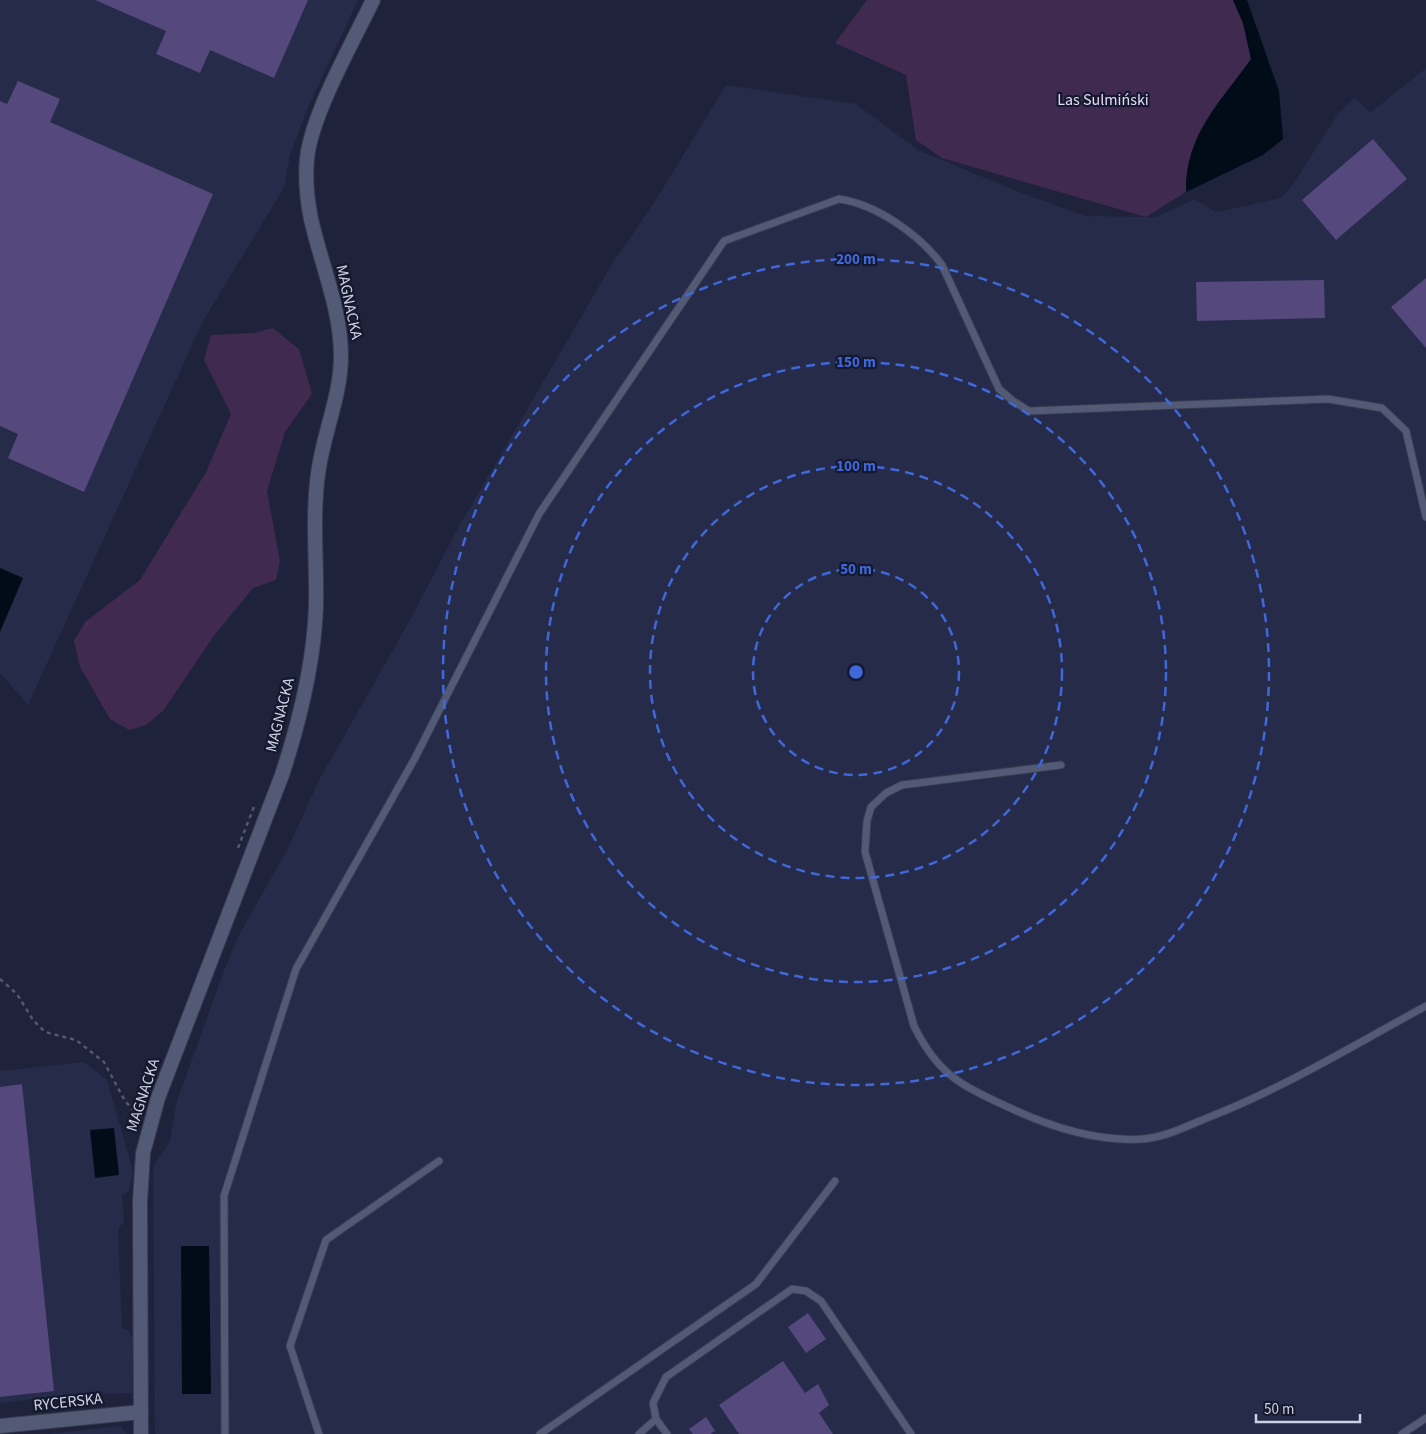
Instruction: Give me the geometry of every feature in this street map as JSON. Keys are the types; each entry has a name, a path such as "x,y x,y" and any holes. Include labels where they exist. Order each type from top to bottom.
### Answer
{"street":[{"name":"MAGNACKA","path":"141,1434 140,1202 146,1120 158,1098 282,775 295,736 310,670 316,608 314,506 318,472 338,387 342,357 340,329 312,220 307,191 307,158 314,130 373,0"},
{"name":"RYCERSKA","path":"0,1426 141,1412"}],"lane":[{"path":"225,1434 224,1196 296,969 415,758 539,514 724,241 839,199 854,201 893,220 935,256 942,265 999,389 1029,411 1328,398 1382,408 1406,431 1426,517"},
{"path":"1061,765 902,785 886,794 871,807 867,821 865,852 914,1026 926,1050 942,1069 966,1088 1017,1112 1082,1134 1111,1139 1143,1139 1162,1136 1257,1098 1426,1006"},
{"path":"319,1434 290,1346 326,1240 439,1161"},
{"path":"540,1434 756,1284 835,1181"},
{"path":"667,1434 656,1419 653,1403 666,1377 792,1289 806,1290 821,1301 911,1434"},
{"path":"1402,1434 1426,1418"},
{"path":"639,1434 656,1419"}],"path":[{"path":"237,851 251,811 260,797"},
{"path":"0,979 17,994 33,1020 45,1032 76,1040 104,1062 125,1101 146,1120"},
{"path":"144,1109 146,1120"}],"shaded area":[{"path":"0,0 358,0 307,110 290,156 284,188 203,321 28,705 0,673"},
{"path":"1233,0 1247,0 1279,91 1283,139 1263,155 1186,192 1187,172 1191,153 1198,136 1217,105 1251,59 1243,23"},
{"path":"1426,68 1426,1434 155,1434 153,1167 170,1141 176,1104 237,939 289,846 319,780 410,620 459,526 612,264 654,203 726,85 856,104 918,150 1019,192 1085,216 1156,217 1195,199 1216,212 1281,198 1292,186 1337,115 1355,97 1370,113"},
{"path":"0,568 23,578 0,632"},
{"path":"84,1062 107,1080 133,1171 129,1191 122,1194 124,1221 118,1230 122,1328 128,1330 133,1338 132,1393 103,1394 102,1391 0,1403 0,1071"},
{"path":"114,1128 119,1175 95,1178 90,1130"},
{"path":"181,1246 209,1246 211,1394 182,1394"},
{"path":"120,1426 127,1434 46,1434"}],"green space":[{"name":"Las Sulmiński","path":"867,0 1233,0 1243,23 1251,59 1206,120 1198,136 1191,153 1187,172 1186,192 1146,217 942,158 916,140 906,75 835,43"},
{"path":"273,328 299,349 312,394 285,432 267,491 280,561 276,580 253,588 213,637 163,711 146,725 129,730 110,719 80,667 74,641 85,622 140,580 206,472 231,414 204,360 211,335 254,333"}],"building":[{"path":"95,0 308,0 274,78 210,50 200,73 156,54 166,31"},
{"path":"18,81 60,99 50,122 213,194 84,492 8,458 18,434 0,426 0,101 7,104"},
{"path":"1373,139 1407,179 1336,240 1302,200"},
{"path":"1426,278 1426,348 1391,307"},
{"path":"1324,280 1325,318 1197,321 1196,282"},
{"path":"22,1084 54,1391 0,1397 0,1087"},
{"path":"808,1313 826,1339 806,1353 788,1327"},
{"path":"783,1361 805,1393 818,1384 829,1405 819,1413 833,1434 739,1434 719,1405"},
{"path":"706,1417 715,1431 710,1434 693,1434 689,1429"}]}
